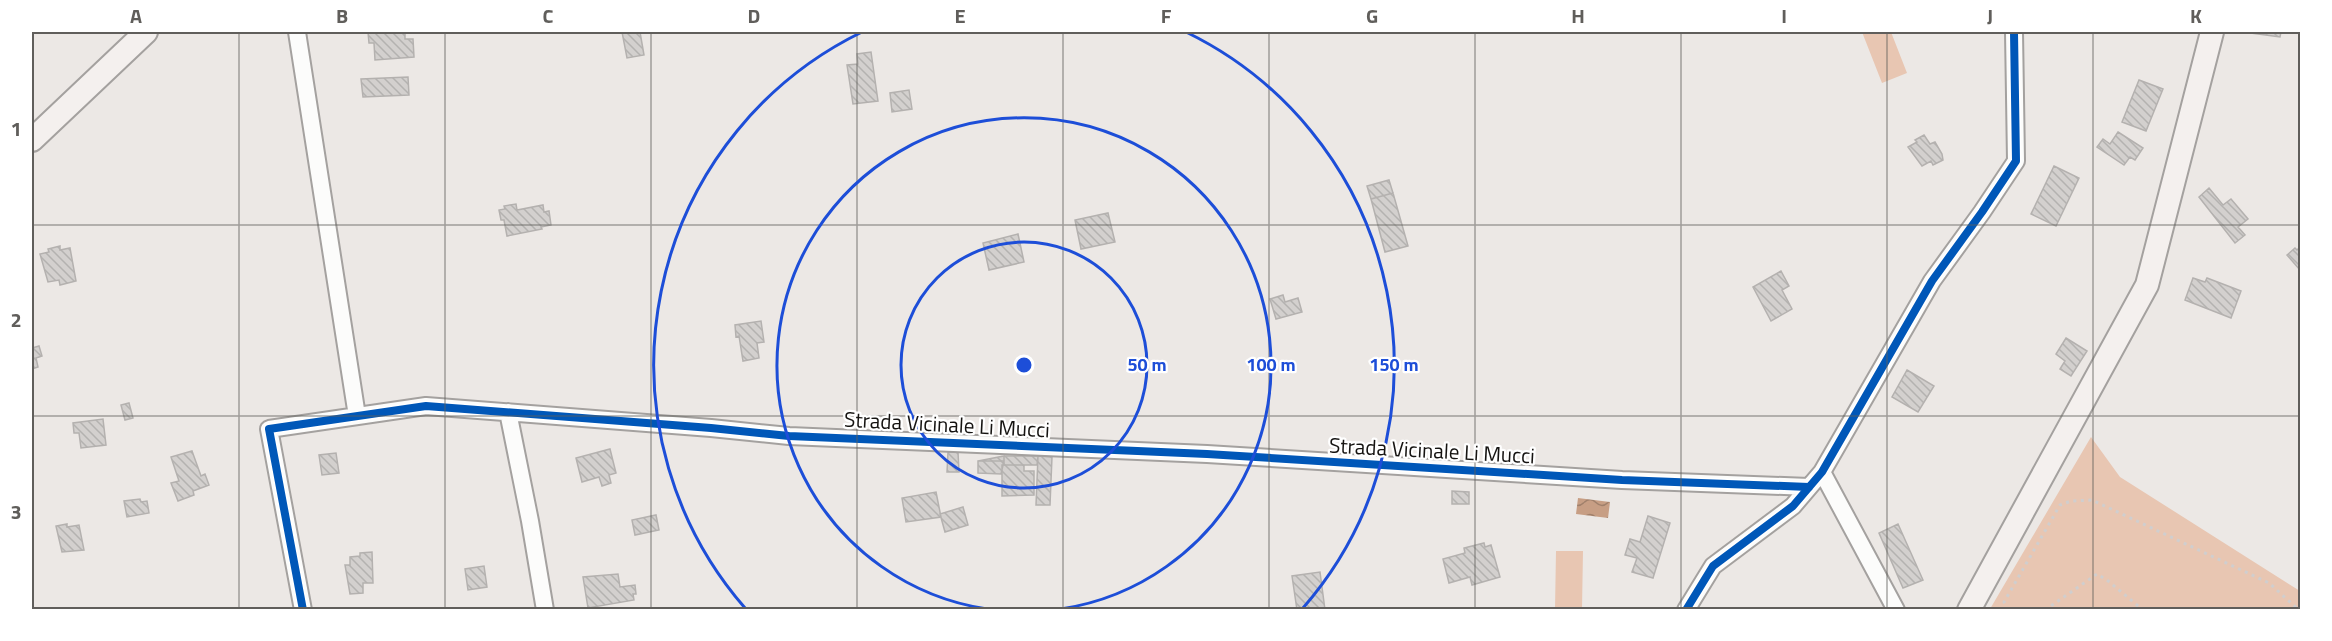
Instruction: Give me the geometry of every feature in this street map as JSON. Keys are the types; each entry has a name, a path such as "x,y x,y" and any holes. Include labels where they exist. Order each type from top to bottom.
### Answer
{"street":[{"path":"32,140 146,32"},
{"path":"297,32 357,416"},
{"path":"1686,609 1713,566 1793,506 1821,472 1932,281 2016,161 2014,32"},
{"path":"1969,609 2147,285 2211,32"},
{"name":"Strada Vicinale Li Mucci","path":"303,609 269,429 426,406 789,436 1184,453 1622,480 1809,487"},
{"path":"508,412 545,609"},
{"path":"1821,472 1896,609"}],"path":[{"path":"2008,609 2004,602 2060,506 2071,501 2092,500 2269,583 2299,609"},
{"path":"2045,609 2097,574 2108,579 2143,609"}],"shaded area":[{"path":"1862,32 1891,32 1907,73 1882,83"},
{"path":"2091,437 2120,477 2300,591 2300,609 1990,609"},
{"path":"1556,551 1583,551 1582,609 1555,609"}],"water":[{"path":"1578,498 1610,502 1608,518 1576,514"}],"building":[{"path":"368,32 405,32 405,39 413,39 414,57 375,60 374,43 369,43"},
{"path":"622,32 640,32 644,55 627,58"},
{"path":"2251,32 2281,32 2280,37"},
{"path":"871,52 878,101 853,104 847,65 858,64 857,54"},
{"path":"408,77 409,95 363,97 361,79"},
{"path":"2139,80 2163,89 2146,131 2122,122"},
{"path":"909,90 912,109 892,112 890,93"},
{"path":"2118,132 2143,148 2135,160 2130,157 2124,165 2097,147 2103,139 2110,144"},
{"path":"1924,135 1930,144 1935,142 1943,160 1933,165 1931,161 1922,166 1908,147"},
{"path":"2054,166 2079,178 2056,226 2031,214"},
{"path":"1389,180 1393,193 1371,199 1367,186"},
{"path":"2209,188 2223,205 2231,199 2248,219 2238,227 2245,235 2235,243 2199,197"},
{"path":"1393,193 1408,246 1385,252 1371,199"},
{"path":"516,204 517,210 543,205 544,212 549,211 551,225 507,236 504,220 501,220 499,210 505,209 504,206"},
{"path":"1108,213 1115,242 1081,249 1075,220"},
{"path":"1018,234 1024,262 989,270 983,243"},
{"path":"60,246 60,250 70,248 76,281 60,285 59,280 48,282 40,254"},
{"path":"2300,247 2300,270 2287,255"},
{"path":"1781,271 1789,286 1782,290 1792,309 1771,321 1753,287"},
{"path":"2193,278 2205,282 2207,278 2241,291 2231,318 2185,300"},
{"path":"1283,295 1285,302 1298,298 1302,312 1276,319 1270,299"},
{"path":"761,321 764,342 757,343 759,358 743,361 735,325"},
{"path":"2066,338 2087,351 2071,376 2060,369 2065,361 2056,354"},
{"path":"39,346 42,356 36,358 38,367 32,369 32,348"},
{"path":"1907,370 1934,386 1918,412 1892,397"},
{"path":"129,403 133,418 125,420 121,405"},
{"path":"103,419 106,445 81,448 79,433 74,433 73,423"},
{"path":"610,449 616,473 609,475 611,483 602,486 599,477 582,482 576,458"},
{"path":"192,451 201,476 205,474 209,485 193,491 194,495 178,501 171,483 179,481 171,457"},
{"path":"948,452 958,452 959,472 947,472"},
{"path":"336,453 339,473 322,475 319,455"},
{"path":"1004,456 1004,461 978,461"},
{"path":"1004,456 1038,456 1037,465 1004,465"},
{"path":"1038,456 1052,457 1050,505 1036,505"},
{"path":"978,461 1004,461 1001,474 978,473"},
{"path":"1002,465 1024,465 1024,471 1034,471 1034,495 1002,496"},
{"path":"1452,491 1469,492 1469,504 1452,504"},
{"path":"936,492 941,517 906,522 902,498"},
{"path":"140,499 141,502 147,501 149,513 127,517 124,501"},
{"path":"963,507 968,525 945,532 940,514"},
{"path":"656,515 659,530 635,535 632,520"},
{"path":"1648,516 1670,523 1653,578 1632,572 1637,558 1625,555 1630,539 1640,542"},
{"path":"67,524 67,527 79,525 84,550 62,552 56,526"},
{"path":"1898,524 1923,580 1903,588 1879,533"},
{"path":"1484,543 1485,547 1491,545 1500,577 1472,585 1470,577 1449,583 1443,559 1465,553 1464,548"},
{"path":"372,552 373,583 363,583 363,593 350,594 345,565 350,565 350,557"},
{"path":"484,566 487,587 468,590 465,569"},
{"path":"1320,572 1325,610 1297,610 1292,576"},
{"path":"618,574 620,587 635,585 634,600 588,608 583,577"}],"cycle path":[{"path":"1686,610 1713,566 1793,506 1822,472 1932,281 2016,161 2014,32"},
{"path":"303,610 269,429 426,406 789,436 1207,454 1622,480 1809,487"}]}
